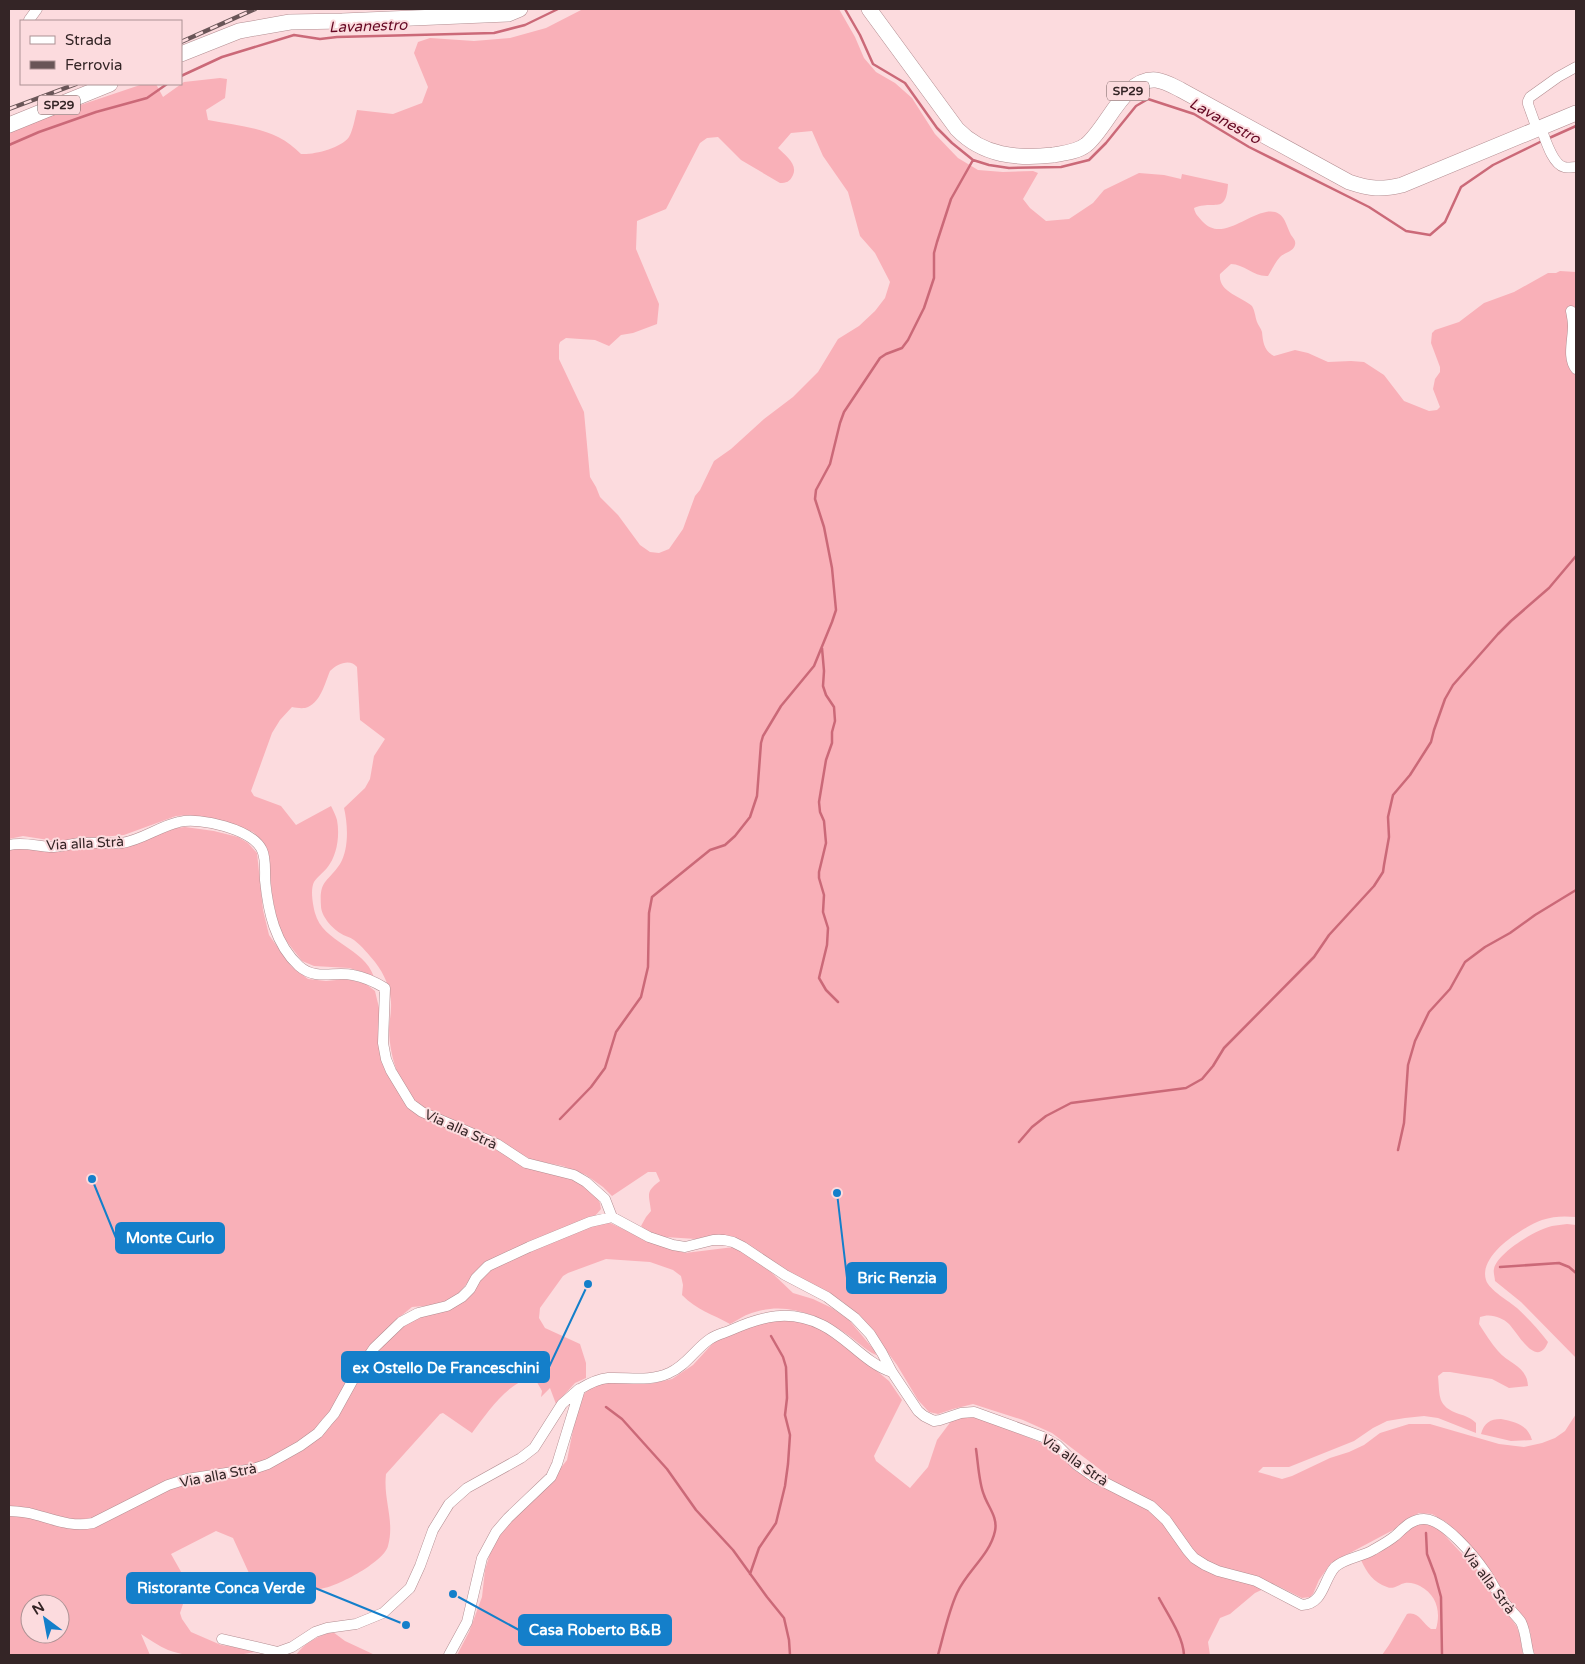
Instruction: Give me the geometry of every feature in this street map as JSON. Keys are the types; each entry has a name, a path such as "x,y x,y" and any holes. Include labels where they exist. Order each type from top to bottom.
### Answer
{"main road":[{"path":"182,54 239,31 290,22 508,14 520,9"},
{"name":"SP29","path":"869,9 957,129 976,145 1002,154 1041,156 1069,152 1084,146 1094,137 1128,91 1137,84 1150,80 1165,82 1349,182 1366,188 1384,189 1402,184 1576,113"},
{"name":"SP29","path":"9,125 108,85"}],"street":[{"path":"29,20 37,9"},
{"path":"1576,67 1558,77 1528,100 1539,129 1554,159 1563,167 1576,167"},
{"path":"1571,311 1574,324 1571,357 1576,370"},
{"name":"Via alla Strà","path":"9,845 26,844 51,847 80,843 122,842 136,839 177,822 187,820 223,826 250,837 262,848 264,854 267,898 275,929 282,944 297,965 306,972 328,976 352,974 374,981 385,988 383,1043 385,1053 391,1071 411,1104 422,1112 497,1144 526,1163 574,1175 586,1182 605,1199 612,1217 649,1237 685,1247 712,1240 724,1240 743,1247 785,1275 827,1296 838,1304 870,1334 892,1372 918,1411 924,1416 931,1420 940,1420 961,1413 974,1412 1043,1436 1057,1445 1077,1465 1094,1477 1151,1506 1166,1520 1194,1558 1218,1571 1256,1581 1302,1605 1318,1598 1332,1571 1337,1566 1375,1549 1416,1520 1432,1520 1460,1544 1485,1572 1504,1602 1522,1624 1529,1655"},
{"name":"Via alla Strà","path":"9,1510 86,1525 168,1486 187,1479 253,1469 268,1464 300,1446 318,1433 334,1414 355,1376 374,1348 401,1322 418,1313 447,1306 462,1297 488,1266 590,1222 612,1217"},
{"name":"Via alla Strà","path":"222,1639 278,1652 315,1632 327,1628 356,1624 384,1613 410,1588 433,1530 449,1504 467,1488 534,1448 550,1420 562,1404 580,1389 602,1380 651,1378 667,1374 686,1362 710,1339 749,1321 787,1315 802,1318 821,1325 839,1335 878,1366 892,1372"},
{"path":"449,1655 467,1622 482,1558 496,1532 550,1477 557,1464 580,1389"},
{"path":"294,1655 305,1639"}],"shaded area":[{"path":"583,9 839,9 855,37 864,58 876,72 895,83 912,98 935,134 958,158 978,170 1003,172 1033,171 1038,173 1023,199 1030,208 1046,221 1069,219 1093,203 1104,190 1139,173 1164,175 1181,179 1182,174 1228,184 1227,194 1222,203 1194,208 1198,216 1209,227 1217,229 1233,226 1266,212 1280,215 1295,245 1293,249 1278,259 1268,276 1258,275 1240,266 1231,264 1220,274 1220,280 1226,289 1252,306 1268,352 1274,356 1295,350 1308,353 1328,362 1364,362 1384,375 1404,401 1429,411 1437,410 1440,407 1433,389 1435,379 1440,372 1431,343 1432,333 1435,330 1459,322 1484,303 1514,292 1548,273 1560,271 1576,272 1576,1217 1563,1216 1542,1220 1524,1229 1514,1235 1495,1252 1485,1271 1486,1280 1491,1288 1521,1312 1548,1342 1543,1350 1533,1351 1503,1319 1496,1316 1480,1317 1479,1324 1490,1341 1502,1355 1521,1370 1527,1379 1528,1386 1509,1388 1492,1379 1450,1372 1443,1372 1438,1376 1443,1404 1452,1411 1474,1421 1476,1423 1476,1433 1438,1418 1424,1416 1387,1421 1354,1441 1289,1467 1263,1467 1258,1472 1282,1479 1292,1476 1330,1458 1364,1445 1380,1433 1409,1424 1430,1424 1499,1444 1524,1447 1555,1438 1565,1431 1576,1414 1576,1655 1535,1655 1532,1649 1530,1631 1523,1616 1509,1601 1465,1540 1446,1522 1432,1514 1419,1513 1407,1519 1395,1529 1331,1563 1310,1597 1302,1598 1274,1584 1255,1593 1230,1614 1220,1618 1208,1642 1210,1655 457,1655 469,1632 482,1597 485,1570 492,1547 508,1523 545,1488 567,1460 581,1397 591,1387 604,1383 650,1384 672,1379 693,1365 714,1342 765,1321 790,1319 817,1327 843,1343 889,1381 902,1400 874,1456 876,1461 910,1488 928,1467 937,1440 952,1420 962,1416 978,1417 1049,1446 1076,1471 1097,1483 1106,1474 1052,1433 1023,1420 973,1404 938,1414 929,1412 918,1400 897,1365 865,1322 843,1302 825,1290 797,1278 730,1238 719,1234 696,1239 650,1234 641,1226 651,1211 650,1191 660,1181 656,1172 648,1172 612,1196 586,1175 563,1166 532,1160 487,1135 420,1106 401,1080 391,1051 389,1030 391,1002 389,989 382,972 363,948 334,928 321,910 321,891 323,886 340,864 345,851 347,829 344,808 365,788 370,779 374,756 385,739 360,720 357,667 354,664 347,662 333,668 316,701 305,708 292,707 280,720 272,733 251,791 254,796 281,806 296,825 331,806 337,820 337,845 330,863 313,885 312,898 315,913 319,923 326,931 362,959 374,977 349,968 314,966 302,961 284,938 278,925 272,895 268,851 264,843 253,832 225,822 190,815 176,816 124,835 55,841 23,836 9,839 9,131 24,124 140,85 157,85 163,97 184,82 220,78 227,79 225,98 206,110 208,120 269,133 291,145 301,154 313,153 327,150 345,141 352,131 357,110 393,114 422,103 428,87 414,53 418,42 430,38 474,41 510,38 546,28","holes":["812,131 823,156 848,192 860,236 875,253 890,282 885,298 875,311 859,326 838,339 818,372 793,397 714,461 700,490 695,496 683,529 669,549 659,553 650,552 640,545 618,515 600,497 590,477 584,412 559,359 560,342 566,338 595,340 609,346 621,335 633,333 657,324 659,304 636,249 637,221 666,209 700,143 707,138 718,137 741,160 780,183 789,181 794,167 778,148 791,133"]},
{"path":"185,827 238,837 248,843 257,853 263,910 269,935 291,966 308,979 326,981 347,979 366,984 375,991 380,1012 385,1068 407,1106 566,1175 593,1192 600,1203 601,1209 595,1216 474,1275 458,1294 447,1302 412,1307 396,1320 360,1359 330,1413 315,1430 292,1447 266,1460 241,1467 187,1475 94,1518 74,1520 21,1507 9,1506 9,849 67,850 137,843 176,828"},
{"path":"606,1221 640,1237 685,1253 734,1247 772,1273 793,1293 813,1299 832,1308 849,1320 875,1351 876,1355 835,1327 802,1312 767,1309 745,1316 730,1324 699,1308 682,1295 683,1285 681,1276 673,1270 650,1262 606,1259 563,1276 540,1308 539,1318 545,1328 580,1344 586,1363 586,1378 575,1383 556,1404 550,1388 541,1397 542,1391 534,1377 524,1380 507,1391 499,1399 472,1433 443,1413 440,1414 386,1474 386,1493 390,1519 388,1546 378,1559 358,1574 335,1585 318,1589 311,1589 290,1579 261,1595 258,1593 233,1538 216,1531 171,1554 189,1586 180,1613 191,1632 221,1645 261,1651 227,1656 189,1655 168,1650 141,1634 150,1655 9,1655 9,1513 74,1527 188,1481 250,1473 306,1447 376,1350 412,1318 448,1310 489,1268 531,1249"},
{"path":"1567,1224 1576,1225 1576,1358 1521,1302 1495,1281 1494,1272 1502,1256 1518,1243 1545,1228"},
{"path":"1501,1419 1524,1427 1532,1440 1511,1441 1481,1434 1488,1422"},
{"path":"1418,1522 1437,1527 1478,1571 1498,1605 1509,1615 1517,1627 1523,1655 1382,1655 1407,1614 1415,1614 1428,1627 1436,1629 1438,1610 1434,1599 1426,1590 1411,1583 1405,1583 1392,1588 1382,1585 1371,1576 1361,1560"},
{"path":"333,1632 345,1641 375,1655 296,1655 312,1640"}],"waterway":[{"name":"Lavanestro","path":"182,76 222,57 294,35 320,39 494,33 525,25 558,9"},
{"name":"Lavanestro","path":"845,9 860,35 873,64 905,83 937,128 952,143 973,160 989,165 1009,168 1061,167 1089,160 1106,143 1136,106 1148,99 1194,114 1249,147 1369,207 1406,231 1430,235 1445,222 1461,187 1493,165 1542,141"},
{"name":"Lavanestro","path":"9,145 39,132 96,112 147,98 166,85"},
{"name":"Lavanestro","path":"1547,139 1576,126"},
{"path":"560,1119 591,1087 605,1068 616,1032 641,997 648,967 649,913 652,897 710,850 725,845 750,817 757,796 763,736 781,706 814,666 836,610 832,568 824,527 815,499 816,490 830,464 844,412 880,358 902,348 924,308 934,278 934,253 951,199 973,160"},
{"path":"1019,1142 1032,1127 1046,1116 1071,1103 1186,1088 1202,1079 1224,1048 1314,957 1329,935 1374,886 1383,872 1389,837 1388,817 1393,795 1410,775 1431,742 1445,699 1453,685 1498,634 1549,588 1576,556"},
{"path":"822,648 823,686 826,695 834,707 835,721 819,802 820,812 824,821 826,843 819,878 824,895 823,912 828,928 827,945 819,978 826,990 838,1002"},
{"path":"1398,1150 1404,1123 1408,1065 1415,1041 1429,1012 1450,989 1465,962 1485,947 1576,890"},
{"path":"1500,1267 1559,1263 1569,1267 1576,1273"},
{"path":"750,1574 759,1548 776,1523 788,1464 790,1435 785,1415 787,1398 786,1367 783,1357 771,1336"},
{"path":"606,1407 622,1419 667,1469 696,1510 733,1550 784,1618 790,1655"},
{"path":"938,1655 957,1593 966,1577 988,1548 996,1526 982,1490 976,1449"},
{"path":"1426,1533 1427,1554 1441,1597 1442,1655"},
{"path":"1159,1598 1178,1633 1184,1655"}],"railway":[{"path":"182,42 255,9"},
{"path":"9,109 73,85"}],"place":[{"name":"Monte Curlo","path":"92,1179"},
{"name":"Bric Renzia","path":"837,1193"},
{"name":"ex Ostello De Franceschini","path":"588,1284"},
{"name":"Casa Roberto B&B","path":"453,1594"},
{"name":"Ristorante Conca Verde","path":"406,1625"}]}
